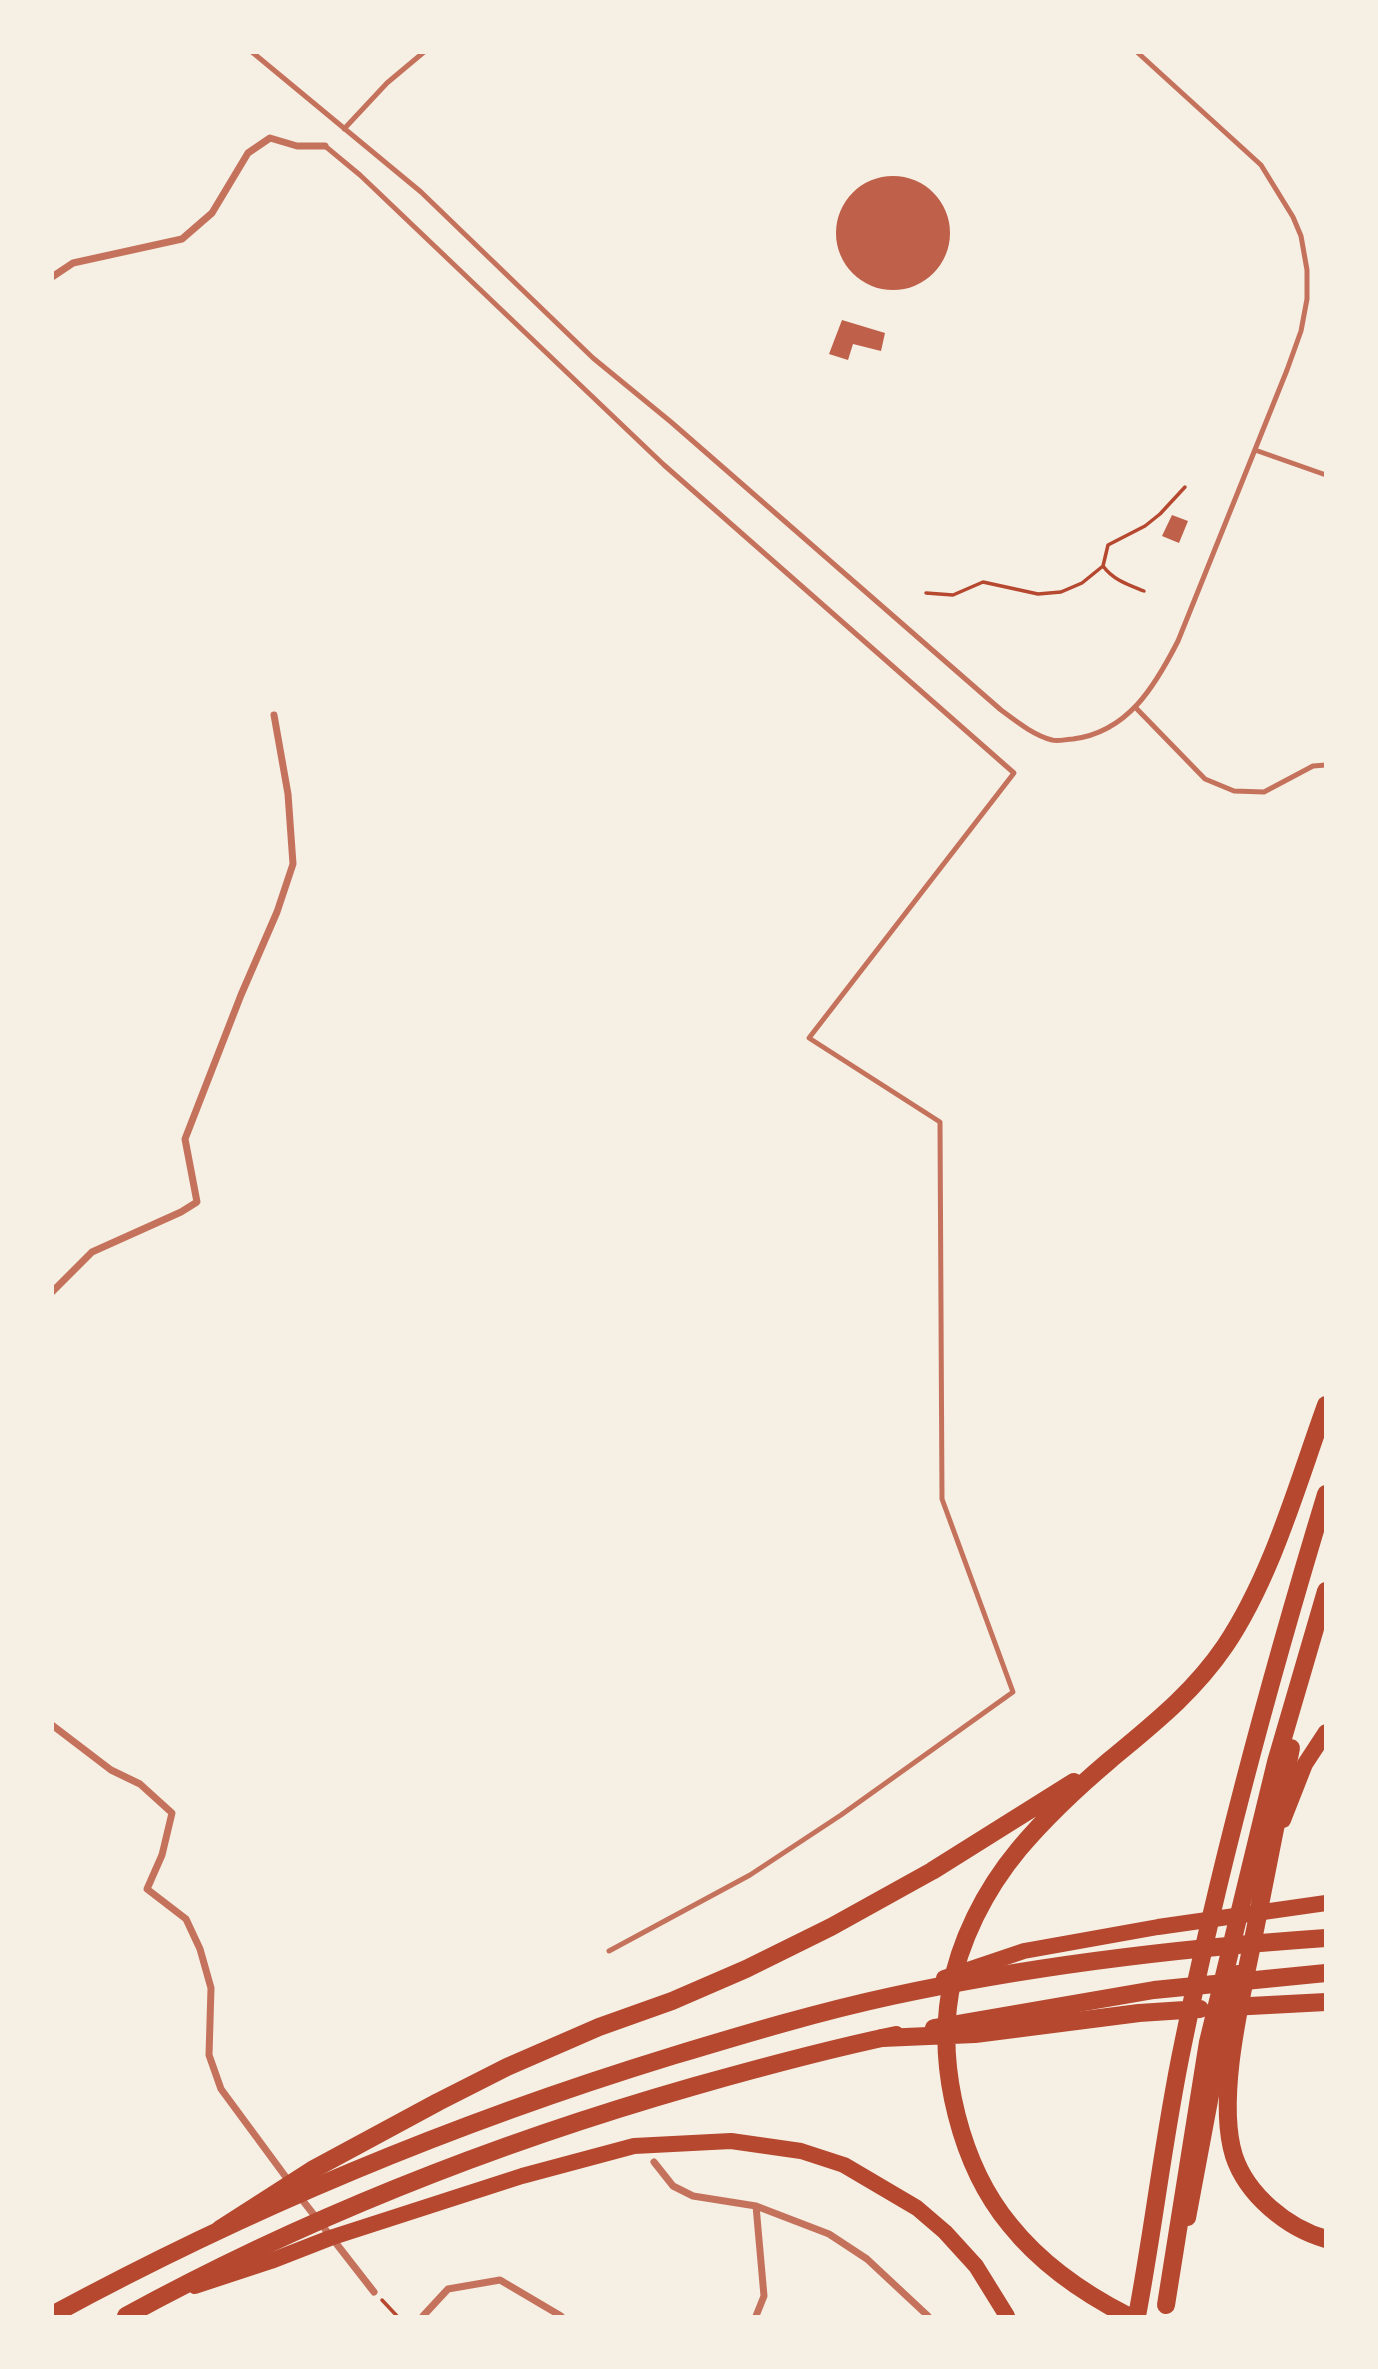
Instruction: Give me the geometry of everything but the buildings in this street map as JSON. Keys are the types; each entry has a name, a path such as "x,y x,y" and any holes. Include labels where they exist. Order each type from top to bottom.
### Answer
{"highway":[{"path":"1128,2316 1082,2291 1056,2271 1008,2223 976,2170 956,2116 948,2077 950,1994 963,1946 979,1908 996,1880 1034,1832 1110,1760 1160,1720 1192,1687 1231,1636 1252,1600 1325,1405"},
{"path":"1138,2316 1182,2046 1217,1886 1325,1494"},
{"path":"1165,2311 1221,2041 1245,1881 1325,1591"},
{"path":"1305,1658 1265,1881 1221,2041 1230,2133 1234,2156 1244,2178 1258,2196 1288,2222 1304,2232 1325,2239"},
{"path":"220,2229 312,2171 473,2084 599,2027 672,2001 746,1969 831,1927 932,1871 1110,1760"},
{"path":"52,2315 220,2229 399,2152 530,2102 757,2030 892,1996 1003,1975 1113,1959 1325,1938"},
{"path":"126,2316 347,2210 498,2147 760,2067 882,2038 992,2016 1154,1990 1325,1973"},
{"path":"882,2038 975,2034 1139,2014 1325,2002"},
{"path":"52,2304 124,2276"}],"main road":[{"path":"1265,1881 1293,1789 1304,1764 1325,1732"},
{"path":"892,1996 1024,1951 1158,1927 1325,1903"},
{"path":"161,2297 271,2261 330,2238 522,2176 634,2146 731,2141 802,2151 844,2165 917,2208 945,2232 976,2266 1007,2316"}],"street":[{"path":"52,277 73,263 182,239 212,214 248,153 270,138 297,146 325,146"},
{"path":"52,1292 92,1252 181,1212 197,1202 185,1139 241,995 277,912 293,864 288,794 274,715"},
{"path":"52,1725 111,1770 140,1784 172,1813 162,1855 147,1889 186,1919 200,1949 211,1989 209,2055 221,2089 374,2292"},
{"path":"654,2162 673,2186 693,2196 756,2206 829,2234 867,2259 923,2315"},
{"path":"756,2206 764,2296 756,2316"},
{"path":"423,2316 448,2289 500,2280 561,2316"}],"lane":[{"path":"252,52 421,192 593,358 1024,727 1053,741 1084,737 1116,723 1136,708 1160,677 1178,640 1255,450 1301,331 1307,299 1307,270 1301,236 1293,217 1261,165 1137,52"},
{"path":"344,130 387,83 424,52"},
{"path":"325,146 360,175 664,465 1013,773 809,1038 940,1122 942,1499 1013,1692 841,1815 750,1875 609,1951"},
{"path":"1255,450 1325,475"},
{"path":"1136,708 1205,779 1234,791 1264,792 1313,766 1325,765"}],"path":[{"path":"926,593 953,595 983,582 1038,594 1061,592 1082,583 1103,566 1108,545 1146,526 1185,487"},
{"path":"1103,566 1108,574 1144,592"},
{"path":"374,2292 397,2316"}]}
